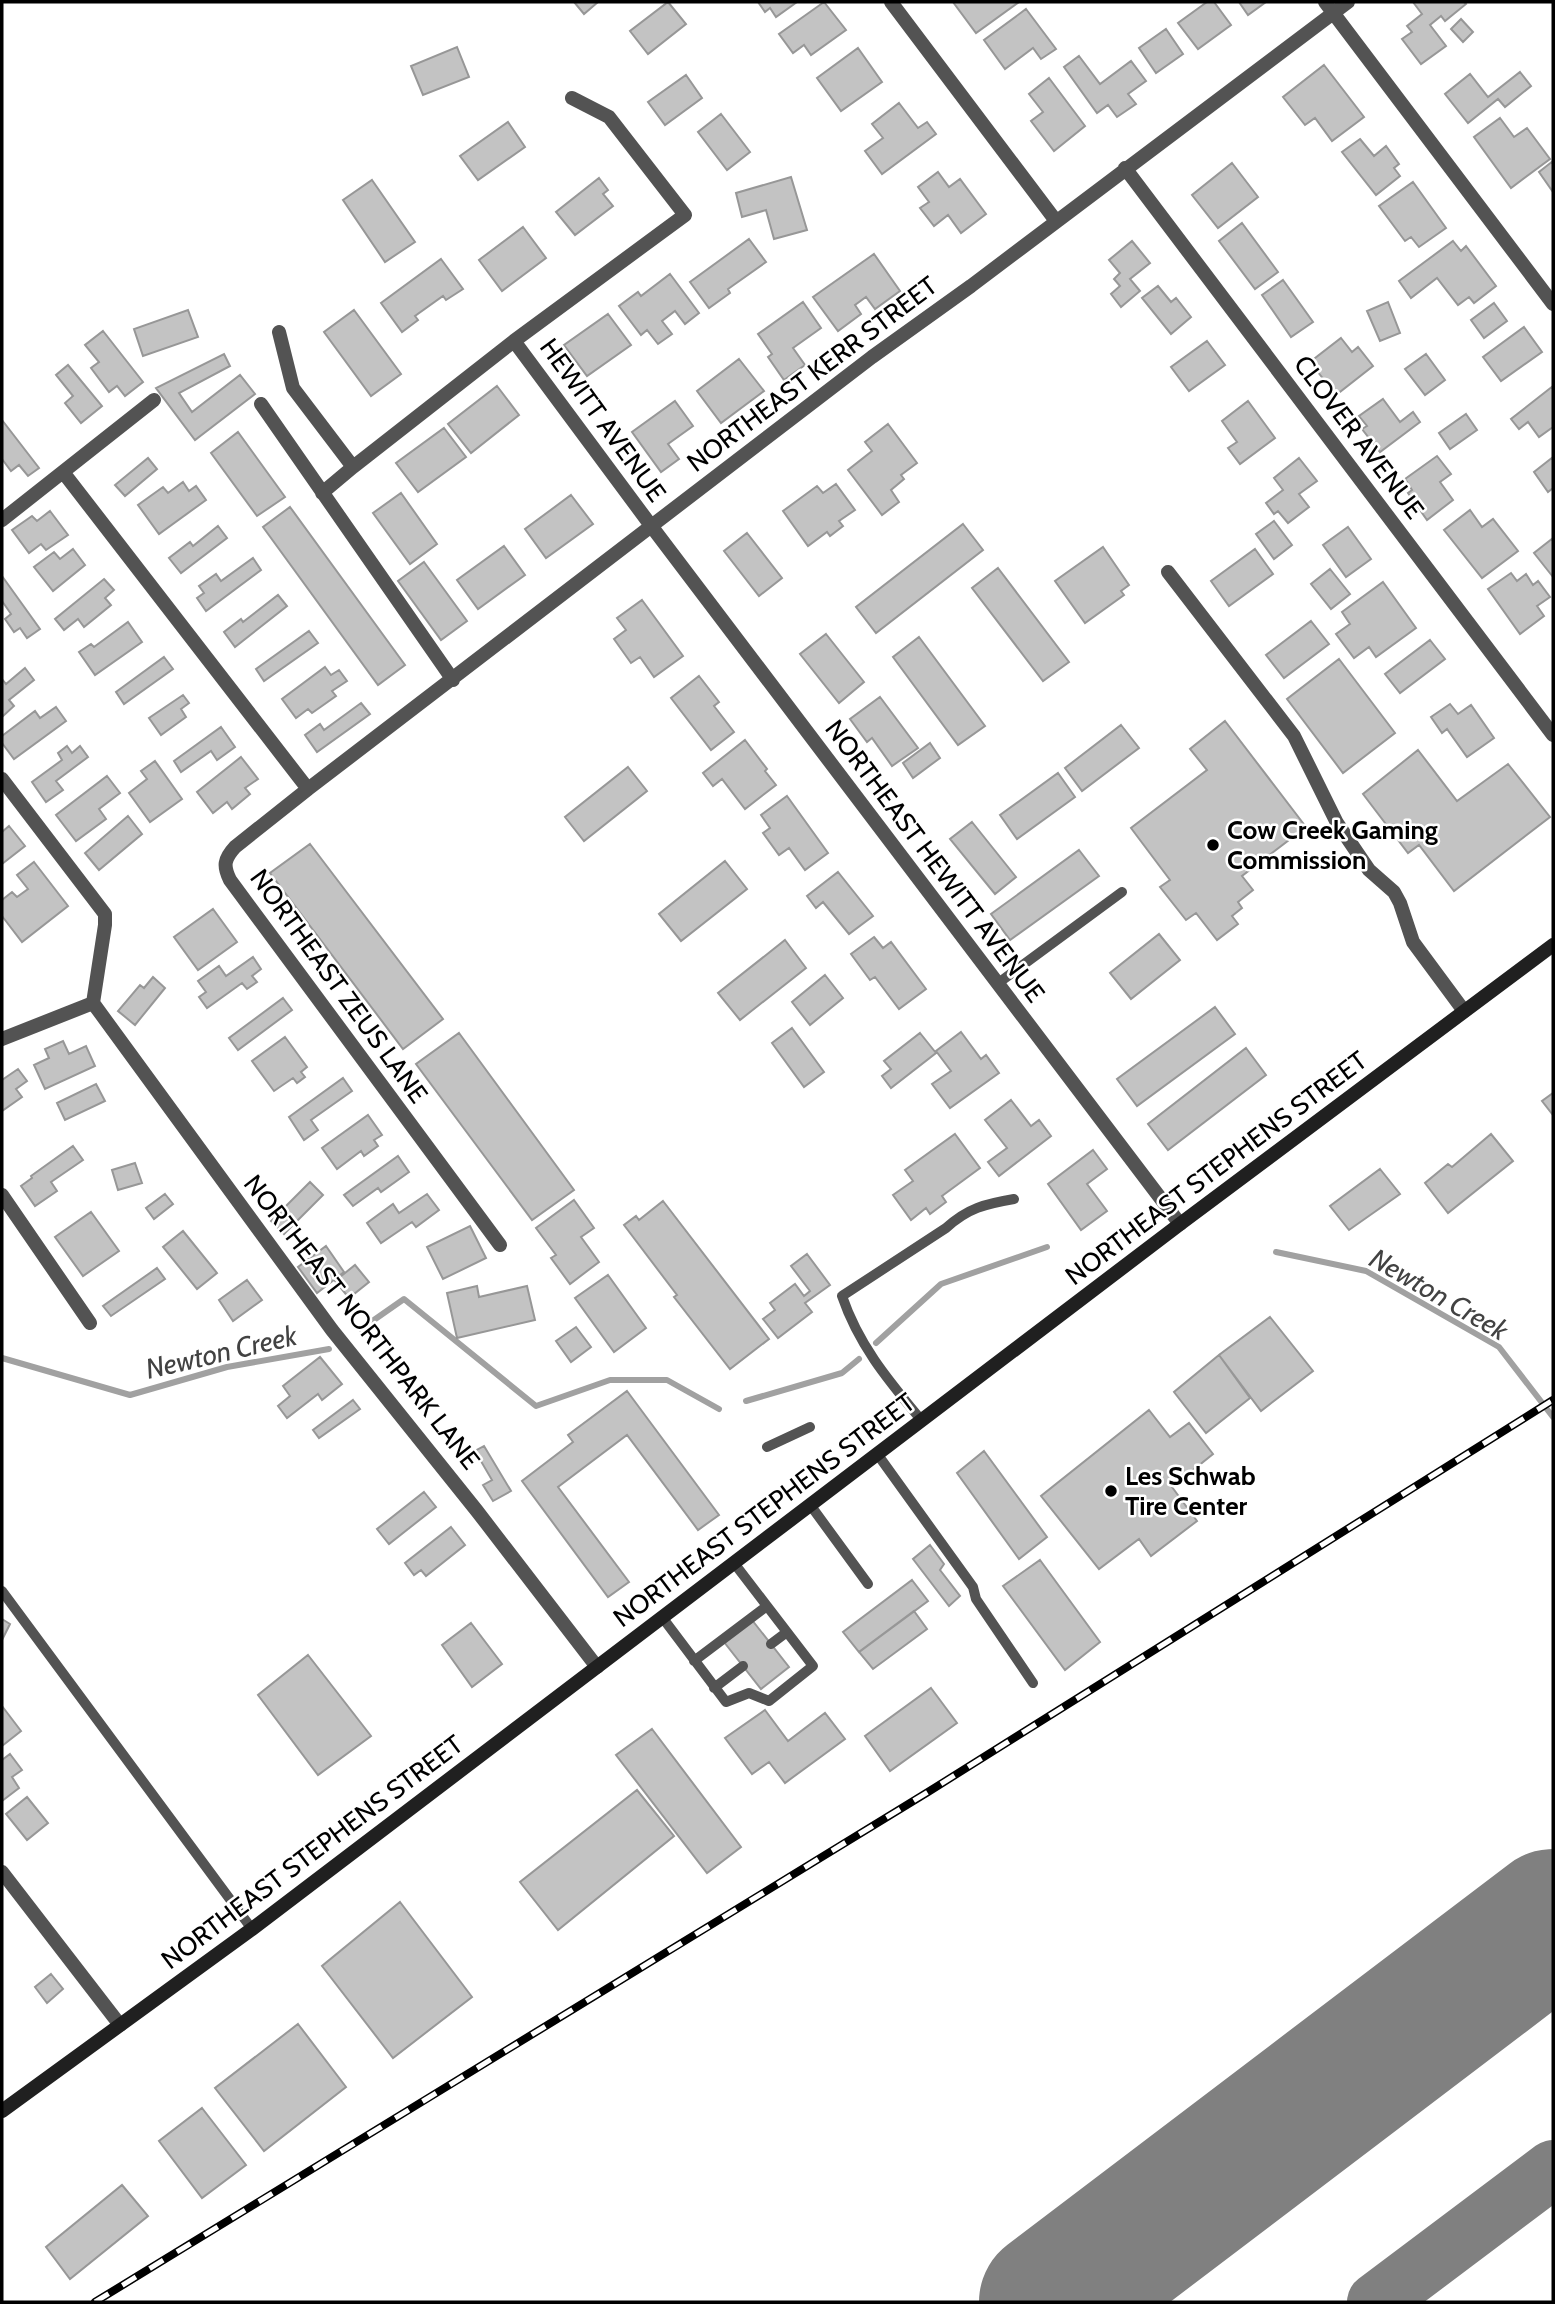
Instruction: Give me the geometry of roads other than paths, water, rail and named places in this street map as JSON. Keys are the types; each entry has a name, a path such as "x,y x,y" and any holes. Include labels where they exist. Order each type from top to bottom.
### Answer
{"main road":[{"name":"NORTHEAST STEPHENS STREET","path":"2,2110 252,1929 1180,1224 1553,945"}],"street":[{"path":"891,2 1056,221"},
{"name":"NORTHEAST KERR STREET","path":"308,789 872,357 1056,221 1329,7 1348,2"},
{"path":"1329,7 1553,304"},
{"path":"322,493 514,341 685,215 609,117 572,97"},
{"name":"CLOVER AVENUE","path":"1125,168 1553,735"},
{"path":"279,332 293,388 353,467"},
{"name":"HEWITT AVENUE","path":"514,341 652,527"},
{"path":"2,520 153,400"},
{"path":"261,404 453,680"},
{"path":"64,472 308,789"},
{"name":"NORTHEAST HEWITT AVENUE","path":"652,527 1180,1224"},
{"path":"1168,572 1294,736 1337,823 1369,870 1394,892 1405,915 1413,942 1464,1012"},
{"path":"2,779 105,914 93,1003 2,1039"},
{"name":"NORTHEAST ZEUS LANE","path":"308,789 235,847 226,858 225,869 238,891 500,1245"},
{"name":"NORTHEAST NORTHPARK LANE","path":"93,1003 332,1330 597,1667"},
{"path":"2,1195 90,1323"},
{"path":"2,1872 120,2025"}],"lane":[{"path":"997,984 1122,892"},
{"path":"922,1421 869,1353 852,1325 842,1296 946,1228 959,1216 981,1205 1014,1199"},
{"path":"767,1447 810,1427"},
{"path":"878,1455 973,1587 976,1599 1033,1683"},
{"path":"811,1506 868,1584"},
{"path":"662,1617 726,1702 749,1693 769,1701 813,1666 734,1563"},
{"path":"2,1591 252,1929"},
{"path":"694,1661 767,1606"},
{"path":"771,1644 787,1632"},
{"path":"714,1688 743,1666"}],"waterway":[{"name":"Newton Creek","path":"876,1343 941,1284 1047,1247"},
{"name":"Newton Creek","path":"1276,1252 1366,1271 1499,1347 1553,1417"},
{"name":"Newton Creek","path":"361,1329 404,1299 536,1406 610,1380 667,1380 719,1409"},
{"name":"Newton Creek","path":"2,1358 130,1395 227,1367 329,1349"},
{"name":"Newton Creek","path":"746,1401 842,1373 859,1359"}],"railway":[{"path":"95,2302 928,1792 1553,1400"}],"place":[{"name":"Cow Creek Gaming Commission","path":"1213,845"},
{"name":"Les Schwab Tire Center","path":"1111,1491"}]}
